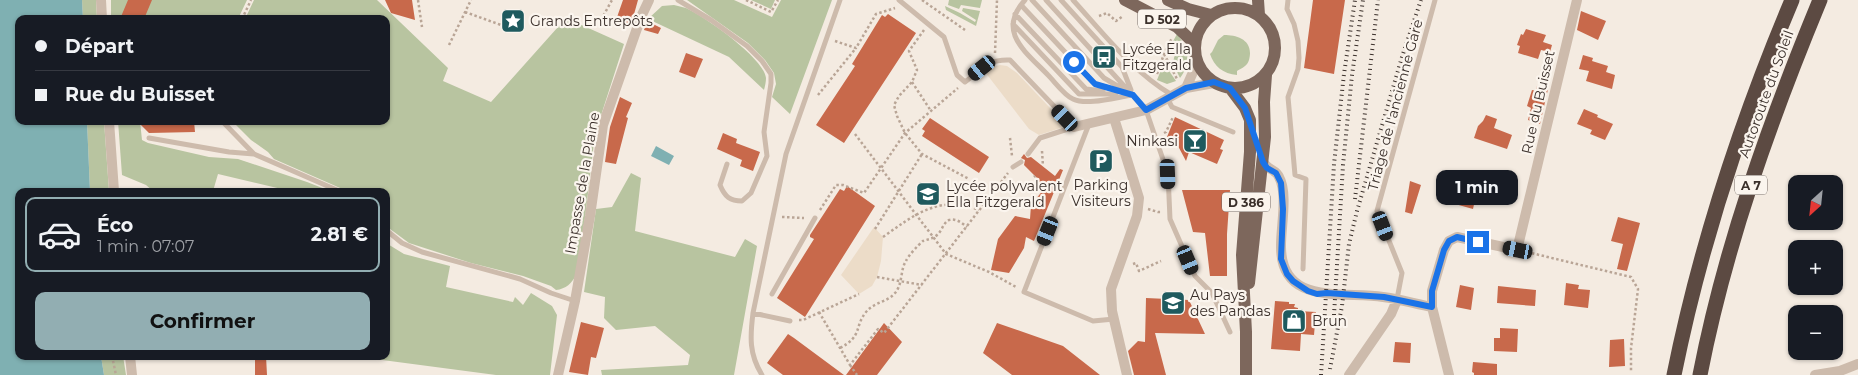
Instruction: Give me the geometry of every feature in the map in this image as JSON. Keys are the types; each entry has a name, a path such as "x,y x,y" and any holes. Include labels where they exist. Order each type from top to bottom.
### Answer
{"highway":[{"name":"Autoroute du Soleil","path":"1674,375 1697,276 1718,202 1746,116 1792,0"},
{"name":"Autoroute du Soleil","path":"1700,375 1722,282 1743,207 1794,63 1820,0"}],"main road":[{"name":"D 502","path":"1125,0 1177,28 1195,44"},
{"name":"D 502","path":"1168,0 1188,9 1211,15"},
{"path":"1258,0 1259,15"},
{"path":"1234,4 1259,15 1268,25 1274,37 1276,50 1273,63 1266,75 1256,83 1243,88 1230,88 1214,82 1204,74 1197,63 1195,44 1197,33 1211,15 1234,4"},
{"name":"D 386","path":"1245,323 1266,137 1264,102 1266,75"},
{"name":"D 386","path":"1230,88 1245,108 1263,162"},
{"name":"D 386","path":"1246,375 1242,255 1250,152 1250,120"}],"street":[{"path":"101,0 102,15"},
{"name":"Impasse de la Plaine","path":"558,375 575,301 603,125 648,0"},
{"name":"Rue du Buisset","path":"1518,250 1577,0"},
{"path":"1186,88 1197,63"},
{"path":"1074,127 1146,110 1186,88 1214,82"},
{"path":"1114,118 1137,187 1139,206 1111,289 1110,298 1127,375"},
{"path":"109,125 114,188"},
{"path":"1263,162 1267,168 1276,173 1281,183 1283,209 1281,259 1287,274 1293,281 1308,291 1317,294 1384,297 1432,307"},
{"path":"1449,375 1432,307 1432,291 1444,250 1449,241 1457,237 1518,250"},
{"path":"1349,375 1391,314 1397,300"},
{"path":"130,360 132,375"},
{"path":"1815,375 1840,371 1858,364"}],"lane":[{"path":"678,0 711,20 747,46 762,61 771,74 764,132 767,156 751,193 742,201 732,201 724,194 720,185 728,164"},
{"path":"762,375 754,362 750,336 752,313 786,154 840,0"},
{"path":"1032,0 1104,78 1133,95"},
{"path":"1046,0 1146,110 1168,174 1170,219 1195,276 1212,293 1230,332"},
{"path":"1061,0 1122,67 1133,95"},
{"path":"1073,0 1140,72 1170,97 1172,107 1233,132"},
{"path":"1288,0 1287,9 1294,24 1299,58 1298,69 1288,97 1295,175 1306,179 1303,270"},
{"name":"Triage de l'ancienne Gare","path":"1397,300 1402,273 1377,211 1435,0"},
{"path":"901,1 944,37 957,75 965,82 997,59 1010,60 1074,127 1040,138 1028,154"},
{"path":"1023,2 1095,84 1133,95 1084,102 1071,99 1018,43 1014,36 1012,23 1015,14 1023,2"},
{"path":"1015,14 1086,90 1133,95"},
{"path":"1012,23 1079,94 1133,95"},
{"path":"1089,124 1024,292 1093,321 1114,319"},
{"path":"226,125 254,154"},
{"path":"149,138 229,152 254,154 332,188"},
{"path":"1013,167 1021,162"},
{"path":"772,294 815,218"},
{"path":"390,233 402,242 422,252 520,279 575,301"},
{"path":"752,313 790,320"}],"path":[{"path":"244,15 250,0"},
{"path":"418,0 422,27"},
{"path":"449,45 471,0"},
{"path":"601,20 612,0"},
{"path":"746,0 771,12 778,0"},
{"path":"922,0 965,30"},
{"path":"997,0 995,54 997,59"},
{"path":"814,100 856,48 876,14 892,10 901,1"},
{"path":"465,12 501,25"},
{"path":"1105,14 1116,21 1123,16"},
{"path":"929,24 909,51 917,70 912,82 899,96 894,105 905,133 922,154 969,179"},
{"path":"826,38 856,48"},
{"path":"1164,54 1178,80 1186,88"},
{"path":"912,82 931,111"},
{"path":"773,217 815,218 836,185 844,185 864,193 905,133 965,82"},
{"path":"1156,136 1166,132 1174,115 1179,111"},
{"path":"855,134 946,254 989,272 1024,292"},
{"path":"850,365 878,328 884,333 1013,167 1010,138"},
{"path":"875,229 922,154"},
{"path":"883,237 916,214 944,205 958,204 979,210"},
{"path":"1147,209 1158,212"},
{"path":"840,348 851,342 865,313 872,306 890,298 896,293 906,259 912,255 917,245 935,238 949,220 957,220 967,227"},
{"path":"1518,250 1631,277 1638,289 1631,348 1631,371"},
{"path":"1132,264 1136,263 1139,271 1161,261"},
{"path":"877,277 922,285"},
{"path":"790,320 803,320 859,294"},
{"path":"819,312 857,375"},
{"path":"113,360 116,375"}],"green space":[{"path":"82,0 96,0 97,15 83,15"},
{"path":"111,0 247,0 240,15 111,15"},
{"path":"254,0 377,0 448,68 443,81 491,102 566,18 624,44 595,134 576,275 571,283 566,287 556,290 551,286 523,276 471,263 409,243 390,229 390,188 340,188 274,159 268,152 251,140 236,125 390,125 390,15 247,15"},
{"path":"687,0 734,0 772,17 781,0 832,0 790,114 772,97 776,84 774,73 765,60 748,43"},
{"path":"751,0 775,0 771,9"},
{"path":"949,0 982,0 980,8 961,5 959,9 948,5"},
{"path":"674,5 695,12 745,49 763,70 766,78 764,90 729,57 648,19 662,6"},
{"path":"945,6 975,22 976,20 962,11 963,8 980,11 976,26 946,10"},
{"path":"1177,34 1184,45 1187,55 1186,66 1180,78 1173,64 1175,52 1171,45"},
{"path":"1224,35 1242,39 1248,44 1250,54 1248,62 1237,71 1237,75 1220,69 1210,54 1218,40"},
{"path":"1163,65 1165,65 1176,81 1167,84 1157,80"},
{"path":"87,125 104,125 109,188 90,188"},
{"path":"118,125 140,125 142,140 148,143 209,157 238,159 322,188 277,188 218,174 214,188 150,188 122,175"},
{"path":"631,173 641,178 635,231 735,257 745,239 757,246 734,375 602,375 601,370 688,365 690,355 655,326 616,330 604,318 605,297 584,292 596,209 612,207"},
{"path":"390,245 404,254 450,266 446,287 513,302 515,297 523,305 531,293 552,306 557,315 550,375 496,375 382,360 390,360"},
{"path":"102,360 124,360 126,375 104,375"}],"shaded area":[{"path":"1007,66 1017,73 1067,126 1039,135 1029,129 985,72 992,67"},
{"path":"874,227 883,237 881,261 877,277 872,286 859,294 841,275"}],"water":[{"path":"0,0 82,0 83,15 15,15 15,125 87,125 90,188 15,188 15,360 102,360 104,375 0,375"},
{"path":"656,146 674,156 669,165 651,156"}],"building":[{"path":"128,0 152,0 146,15 122,15"},
{"path":"385,0 412,0 415,20 391,13"},
{"path":"623,0 638,0 631,25 616,20"},
{"path":"1313,0 1345,0 1334,74 1304,68"},
{"path":"1581,11 1606,21 1598,40 1577,30"},
{"path":"888,14 916,33 844,143 816,125 855,66 852,64 882,15 885,17"},
{"path":"647,21 661,28 658,34 644,30"},
{"path":"1526,29 1546,35 1543,42 1552,45 1550,52 1541,50 1538,59 1518,53 1520,46 1517,45 1521,34 1523,35"},
{"path":"686,53 703,59 695,78 679,72"},
{"path":"1583,55 1593,58 1592,61 1608,66 1606,72 1615,75 1612,89 1586,81 1589,71 1579,69"},
{"path":"1537,86 1548,89 1540,124 1528,120 1531,108 1527,106 1532,90 1536,91"},
{"path":"620,97 632,103 626,117 628,118 616,164 605,162 610,127"},
{"path":"1584,109 1613,124 1605,140 1590,134 1592,130 1577,124"},
{"path":"1486,115 1497,119 1494,128 1512,135 1507,149 1474,138 1478,126"},
{"path":"1175,117 1224,140 1220,149 1223,150 1217,164 1189,152 1186,161 1178,146 1173,144 1174,140 1167,137"},
{"path":"930,118 989,157 979,173 922,136 925,131 922,129"},
{"path":"141,125 194,125 195,132 149,133"},
{"path":"723,133 737,139 736,143 760,152 753,171 740,166 742,160 717,149"},
{"path":"1024,154 1027,158 1031,157 1055,176 1060,169 1063,170 1034,241 1026,237 1024,248 1009,273 991,270 998,239 1015,216 1030,219 1031,205 1044,189 1035,181 1037,178 1024,165 1025,160 1021,158"},
{"path":"1462,177 1479,182 1473,209 1455,204"},
{"path":"1410,181 1421,185 1412,214 1405,212"},
{"path":"847,186 875,206 805,317 777,298 814,239 810,235 840,189 844,191"},
{"path":"1182,190 1230,190 1227,276 1210,276 1205,233 1193,232"},
{"path":"1618,217 1640,223 1627,271 1617,269 1623,244 1611,241"},
{"path":"1566,283 1579,285 1578,289 1590,290 1588,308 1564,305"},
{"path":"1460,285 1474,288 1471,310 1456,307"},
{"path":"1498,286 1536,290 1535,306 1497,303"},
{"path":"1146,298 1189,300 1205,334 1155,333 1166,375 1134,375 1128,351 1138,341 1145,342"},
{"name":"Brun","path":"1275,301 1295,304 1294,307 1298,308 1298,311 1316,312 1314,335 1301,334 1300,351 1271,349"},
{"path":"581,322 604,328 596,358 591,357 588,375 569,372"},
{"path":"884,323 902,342 877,375 846,375"},
{"path":"997,323 1063,346 1100,375 1012,375 983,353"},
{"path":"1500,328 1518,329 1517,352 1494,351 1494,338 1500,338"},
{"path":"788,334 844,375 783,375 767,363"},
{"path":"1624,339 1625,366 1609,367 1610,340"},
{"path":"1395,342 1411,343 1410,363 1393,362"},
{"path":"255,360 266,360 267,375 255,375"},
{"path":"1473,362 1497,364 1497,375 1474,375 1472,372"}],"railway":[{"path":"1321,375 1334,164 1344,74 1355,0"},
{"path":"1334,315 1343,165 1352,75 1363,0"},
{"path":"1355,199 1378,0"},
{"path":"1330,369 1342,306 1349,244 1357,211 1402,57 1421,0"}],"place":[{"name":"Grands Entrepôts","path":"513,21"},
{"name":"Lycée Ella Fitzgerald","path":"1104,57"},
{"name":"Ninkasi","path":"1195,141"},
{"name":"Parking Visiteurs","path":"1101,161"},
{"name":"Lycée polyvalent Ella Fitzgerald","path":"928,194"},
{"name":"Au Pays des Pandas","path":"1173,303"},
{"name":"Brun","path":"1294,321"}],"route":[{"path":"1074,62 1095,84 1133,95 1146,110 1186,88 1214,82 1230,88 1245,108 1263,162 1267,168 1275,171 1281,183 1283,209 1281,259 1283,266 1293,281 1308,291 1317,294 1384,297 1432,307 1432,291 1444,250 1449,241 1457,237 1478,242"}]}
